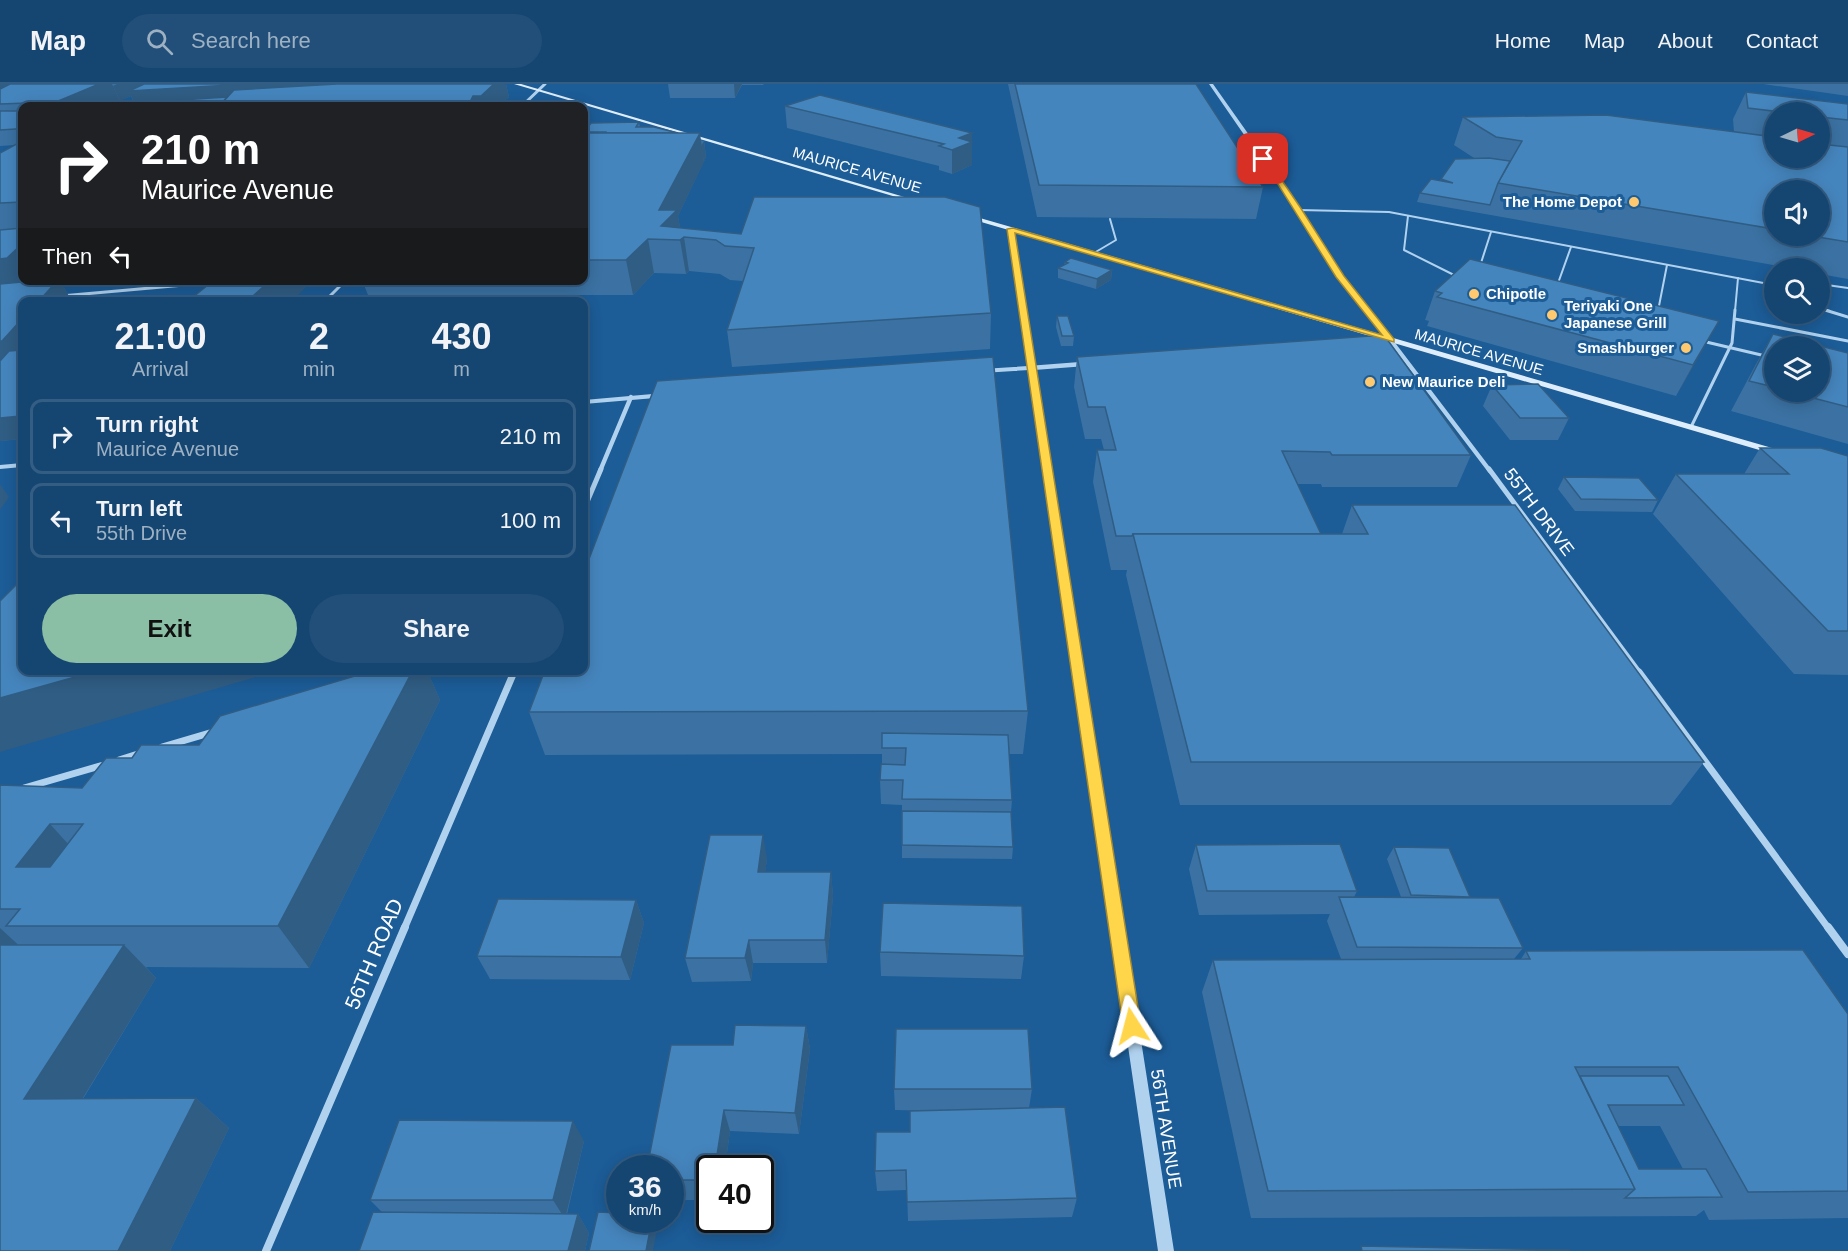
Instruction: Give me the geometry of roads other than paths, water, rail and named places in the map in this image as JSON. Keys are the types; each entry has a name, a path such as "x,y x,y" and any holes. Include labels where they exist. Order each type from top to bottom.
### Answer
{"main road":[{"name":"MAURICE AVENUE","path":"516,84 576,102"},
{"name":"MAURICE AVENUE","path":"588,106 921,203"},
{"name":"MAURICE AVENUE","path":"955,213 1781,454"}],"street":[{"path":"526,102 545,84"},
{"name":"55TH DRIVE","path":"1211,84 1299,210 1340,277 1443,407 1848,954"},
{"name":"56TH AVENUE","path":"1011,229 1166,1251"},
{"path":"59,296 189,285"},
{"path":"329,297 341,285"},
{"path":"1380,342 1391,340"},
{"path":"973,372 1090,363"},
{"path":"588,402 678,394"},
{"path":"588,499 631,397"},
{"path":"0,467 18,465"},
{"name":"56TH ROAD","path":"266,1251 513,675"},
{"path":"158,748 226,728"},
{"path":"11,792 147,752"}],"lane":[{"path":"1299,210 1389,212 1764,283"},
{"path":"1408,216 1404,250 1465,281"},
{"path":"1094,254 1116,240 1110,219"},
{"path":"1478,273 1491,232"},
{"path":"1555,292 1572,247"},
{"path":"1657,319 1667,265"},
{"path":"1691,427 1730,347 1738,278"},
{"path":"1830,285 1848,288"},
{"path":"1830,311 1848,317"},
{"path":"1735,319 1848,341"},
{"path":"1698,340 1764,356"}],"place":[{"name":"The Home Depot","path":"1634,202"},
{"name":"Chipotle","path":"1474,294"},
{"name":"Teriyaki One Japanese Grill","path":"1552,315"},
{"name":"Smashburger","path":"1686,348"},
{"name":"New Maurice Deli","path":"1370,382"}]}
